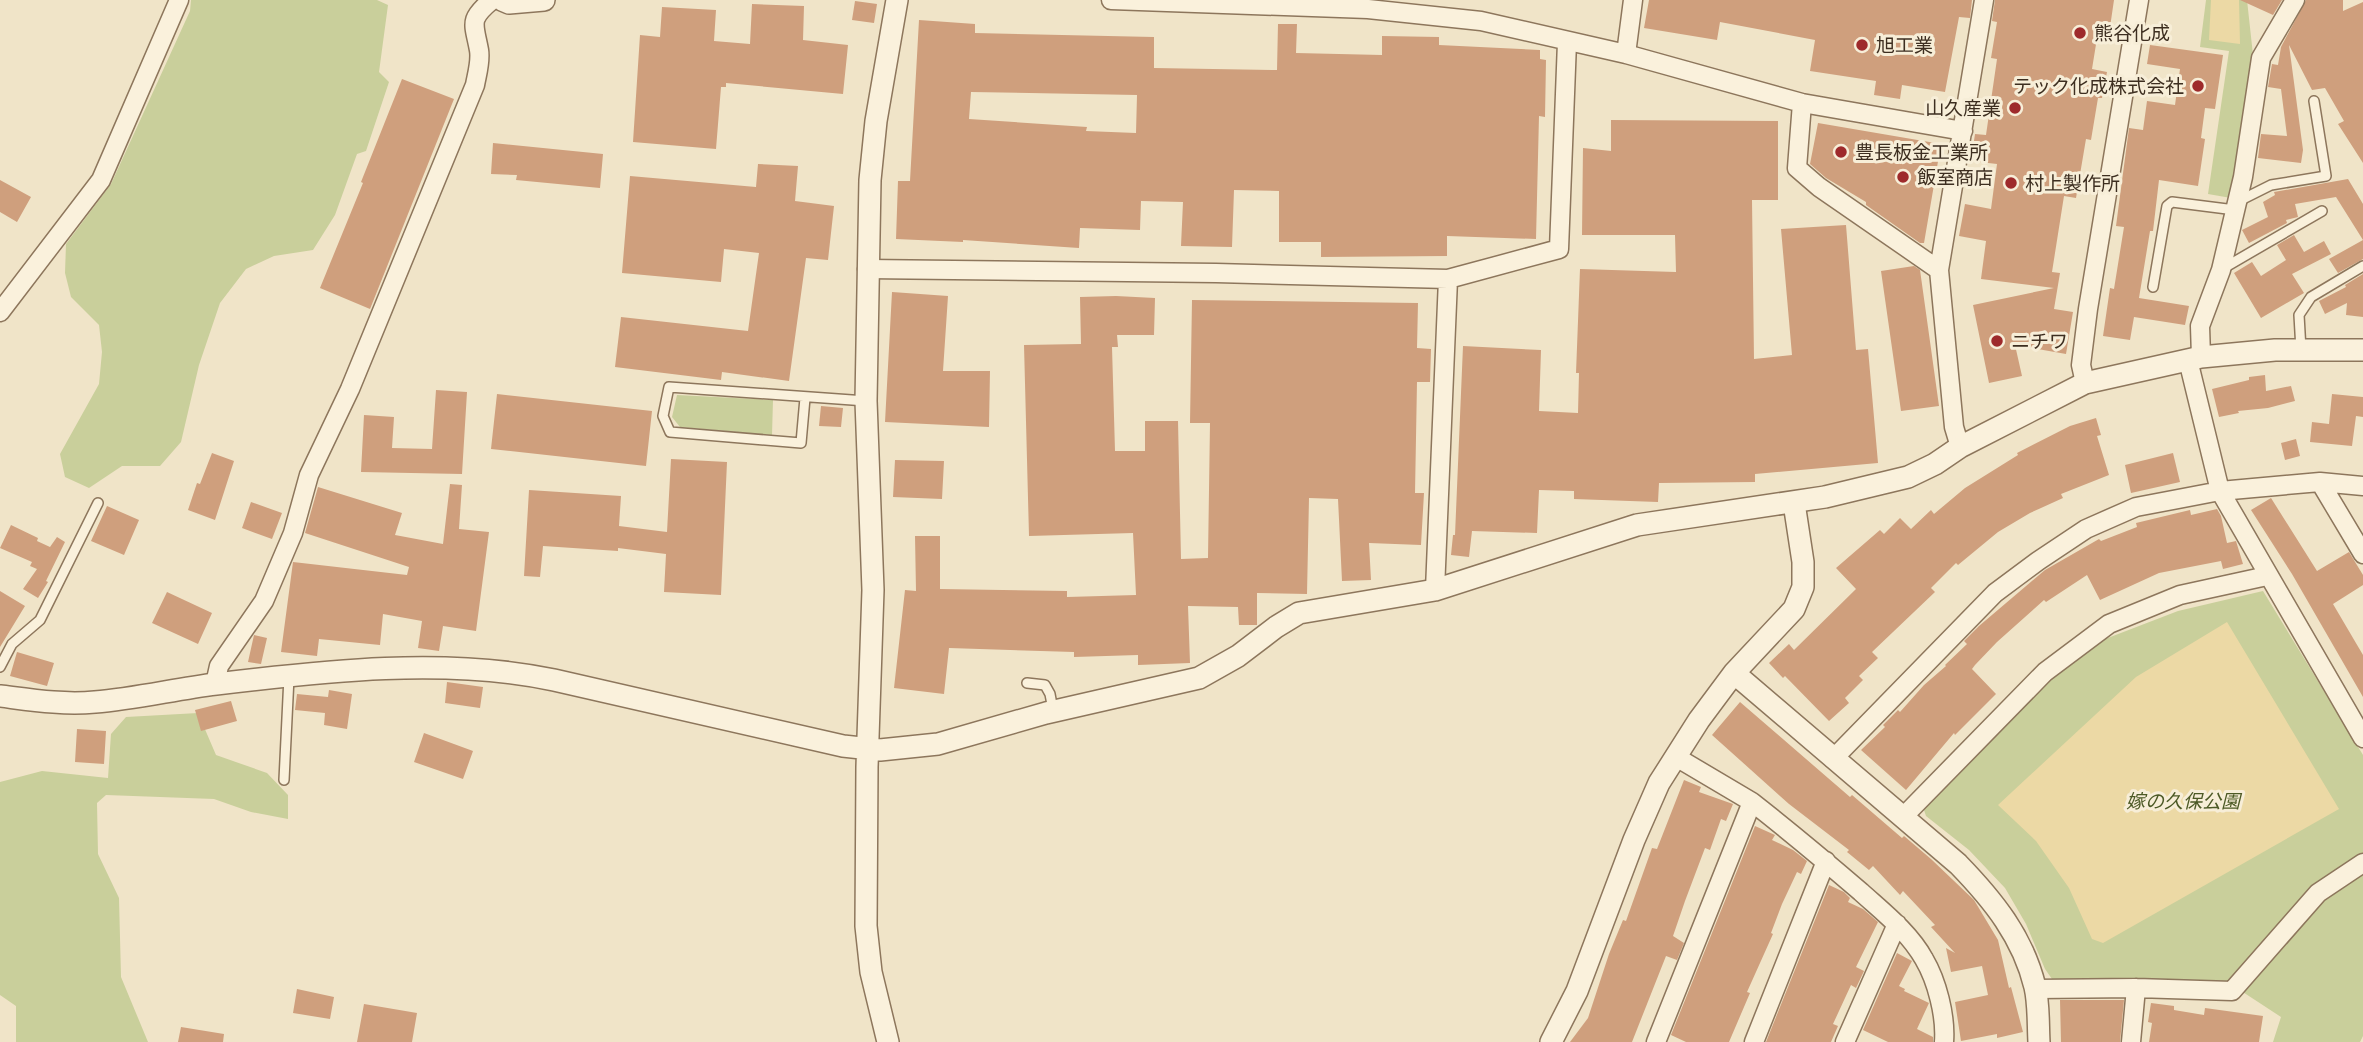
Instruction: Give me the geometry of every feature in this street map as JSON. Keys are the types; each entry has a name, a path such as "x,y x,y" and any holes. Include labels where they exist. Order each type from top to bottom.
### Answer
{"street":[{"path":"0,312 101,180 179,0"},
{"path":"215,684 219,666 264,601 293,533 309,475 349,389 475,85 480,53 473,29 475,17 492,0"},
{"path":"502,0 509,3 544,0"},
{"path":"888,1042 871,972 866,926 873,590 866,401 867,269 870,180 876,121 897,0"},
{"path":"1111,0 1337,4 1481,21 1626,54 1802,103 1963,131"},
{"path":"1626,54 1633,0"},
{"path":"1960,447 1954,427 1939,270 1984,0"},
{"path":"2085,383 2081,365 2088,309 2139,0"},
{"path":"2295,0 2261,58 2243,177 2221,270 2200,326 2194,358 2220,491 2363,738"},
{"path":"867,269 1448,279 1559,249 1567,42"},
{"path":"1802,103 1797,168 1819,187 1939,270"},
{"path":"1435,590 1448,279"},
{"path":"0,696 59,704 95,702 215,684 361,670 501,670 843,746 893,750 938,744 1053,712 1199,678 1238,656 1276,626 1299,613 1435,590 1637,525 1794,503 1909,477 1960,447 2085,383 2194,358 2274,350 2363,350"},
{"path":"2320,482 2363,554"},
{"path":"1833,759 1995,593 2086,529 2136,507 2220,491 2320,482 2363,486"},
{"path":"1551,1042 1577,991 1634,840 1659,783 1699,720 1734,673 1794,609 1803,587 1803,562 1794,503"},
{"path":"1903,817 2045,672 2109,624 2180,594 2267,576"},
{"path":"1734,673 1958,864 1991,898 2014,932 2036,989 2039,1042"},
{"path":"1676,757 1752,802 1826,861 1897,924 1924,959 1938,996 1945,1033 1944,1042"},
{"path":"1656,1042 1752,802"},
{"path":"1754,1042 1826,861"},
{"path":"2036,989 2232,991 2318,893 2363,863"},
{"path":"1845,1042 1897,924"},
{"path":"2131,1042 2136,988"}],"lane":[{"path":"2153,287 2167,206 2172,202 2236,206 2271,185 2326,176 2314,101"},
{"path":"2221,270 2322,211"},
{"path":"2301,350 2300,315 2311,297 2363,266"},
{"path":"805,398 801,443 670,432 663,416 668,387 866,401"},
{"path":"0,667 12,644 40,620 98,503"},
{"path":"284,780 289,677"},
{"path":"1027,683 1045,685 1050,694 1053,712"}],"green space":[{"path":"191,0 377,0 388,5 379,72 389,82 366,151 357,154 335,215 313,250 274,256 246,269 220,303 199,365 181,442 160,466 122,466 89,488 65,477 60,454 99,384 102,352 99,325 71,297 65,273 66,244 111,184 190,11"},
{"path":"2206,0 2247,0 2253,55 2231,198 2208,194 2229,51 2200,47"},
{"path":"677,395 773,400 772,435 680,427 672,417"},
{"name":"嫁の久保公園","path":"2263,591 2363,755 2363,1036 2360,1042 2273,1042 2281,1017 2226,981 2052,979 2026,924 2005,888 1969,850 1926,816 1923,807 2062,668 2100,641 2178,611"},
{"path":"198,713 216,755 267,773 288,795 288,819 251,812 214,799 106,795 97,803 98,854 119,898 121,977 148,1042 16,1042 16,1006 0,995 0,782 42,771 108,778 111,734 126,717"}],"sand":[{"path":"2211,0 2239,0 2240,44 2209,40"},
{"path":"2227,622 2339,809 2103,943 2092,939 2069,888 2036,841 1998,805 2136,677"}],"building":[{"path":"1649,0 1972,0 1970,18 1959,17 1945,92 1902,85 1900,99 1874,95 1876,81 1810,71 1815,40 1720,22 1717,40 1644,28"},
{"path":"1995,0 2114,0 2109,34 2098,32 2092,69 2107,72 2102,98 2098,98 2091,140 2086,139 2076,198 2064,196 2052,272 2060,273 2054,309 2073,312 2066,354 2015,345 2022,376 1989,383 1973,305 2054,288 1981,279 1986,241 1959,236 1965,204 1991,209 1997,164 1971,161 1975,134 1986,135 1997,59 1991,58 1997,22 1992,21"},
{"path":"2240,0 2282,0 2273,15"},
{"path":"2306,0 2343,0 2343,11 2363,2 2363,163 2338,124 2344,121 2325,88 2312,90 2289,45 2303,150 2301,163 2258,158 2261,134 2287,136 2281,89 2268,87 2272,64 2278,65 2281,47"},
{"path":"855,1 877,4 874,23 852,20"},
{"path":"752,4 804,6 803,40 848,45 843,94 726,83 726,87 721,87 716,149 633,142 640,35 660,37 662,7 716,10 714,41 750,44"},
{"path":"919,20 975,24 975,33 1154,37 1154,68 1277,70 1278,24 1297,24 1296,53 1382,55 1382,36 1439,37 1439,45 1540,50 1540,59 1546,60 1545,117 1539,116 1536,239 1447,236 1447,256 1321,257 1321,242 1279,242 1279,191 1234,190 1232,247 1181,246 1183,202 1141,201 1140,230 1080,228 1079,248 963,240 896,239 898,181 910,181","holes":["971,92 1137,95 1136,133 1086,131 1087,127 969,119"]},
{"path":"2150,45 2223,55 2215,109 2205,108 2201,138 2205,139 2198,186 2159,180 2153,231 2150,231 2139,298 2189,306 2185,325 2134,317 2130,340 2103,336 2110,288 2114,289 2124,227 2116,226 2129,128 2143,130 2147,101 2175,105 2180,69 2147,64"},
{"path":"402,79 454,99 370,309 320,288"},
{"path":"1611,120 1778,121 1778,200 1752,200 1754,359 1792,355 1781,229 1846,225 1856,350 1868,349 1878,463 1755,474 1755,482 1659,483 1658,502 1574,499 1574,491 1539,490 1537,533 1472,531 1469,557 1451,555 1455,535 1463,346 1541,350 1539,411 1578,413 1579,373 1576,373 1580,269 1676,272 1675,235 1582,235 1583,148 1611,151"},
{"name":"飯室商店","path":"1818,123 1941,144 1924,243 1920,243 1866,205 1866,202 1826,178 1810,164"},
{"path":"493,143 603,154 600,188 516,180 517,175 491,174"},
{"path":"758,164 798,166 795,201 834,206 828,260 806,258 789,381 722,372 721,380 615,367 621,317 748,331 759,253 724,249 721,282 622,273 630,176 756,187"},
{"path":"2348,179 2363,204 2363,240 2336,197 2295,204 2298,217 2286,220 2287,223 2249,243 2242,230 2268,217 2263,202 2275,195 2274,192"},
{"path":"0,180 31,197 17,222 0,212"},
{"path":"2294,235 2304,252 2324,241 2331,254 2292,274 2304,293 2261,318 2234,273 2252,262 2261,276 2286,260 2277,245"},
{"path":"2363,240 2363,259 2338,273 2329,259"},
{"path":"1914,266 1920,270 1939,406 1901,411 1881,271"},
{"path":"2363,274 2363,317 2346,315 2347,303 2325,314 2319,301 2346,287 2345,285"},
{"path":"892,292 948,296 943,371 990,371 989,427 885,422"},
{"path":"1080,297 1155,298 1154,335 1117,335 1118,347 1112,347 1115,451 1145,451 1145,421 1178,421 1181,559 1208,558 1210,423 1190,423 1192,300 1418,303 1417,348 1431,349 1430,382 1417,382 1415,493 1424,493 1421,545 1369,543 1371,580 1342,581 1338,499 1309,498 1307,594 1257,593 1257,625 1239,625 1238,607 1188,606 1190,663 1138,665 1138,655 1074,657 1074,652 949,648 944,694 894,688 905,590 916,591 915,536 940,536 940,589 1067,591 1067,597 1136,595 1133,533 1029,536 1024,345 1081,344"},
{"path":"2265,375 2266,391 2291,386 2295,401 2219,417 2212,389 2249,380 2249,377"},
{"path":"436,390 467,392 462,474 361,472 364,415 394,417 392,448 432,449"},
{"path":"497,394 652,411 646,466 491,449"},
{"path":"2332,394 2363,397 2363,417 2356,416 2352,446 2310,442 2312,422 2329,424"},
{"path":"821,406 843,408 841,427 819,426"},
{"path":"2096,418 2101,435 2097,436 2109,475 2061,494 2063,498 1998,532 1958,565 1956,563 1931,588 1935,592 1872,652 1878,658 1859,676 1863,680 1845,698 1849,703 1829,721 1769,663 1789,644 1794,650 1856,589 1836,568 1880,530 1884,534 1900,518 1911,529 1931,510 1934,514 1965,488 2018,455 2017,453 2070,426"},
{"path":"2296,439 2300,456 2285,460 2281,443"},
{"path":"212,453 234,461 215,520 188,510 197,483 200,484"},
{"path":"2173,453 2180,482 2131,493 2125,465"},
{"path":"671,459 727,462 721,595 664,592 666,554 618,548 618,551 543,546 540,577 524,576 529,490 621,496 619,526 667,532"},
{"path":"895,460 944,461 942,499 893,497"},
{"path":"450,484 462,485 459,529 489,532 476,631 443,626 439,651 418,648 422,621 383,614 380,645 319,639 317,656 281,652 293,562 407,575 409,567 305,533 318,487 402,513 395,535 443,544"},
{"path":"2271,498 2317,571 2349,552 2363,575 2363,585 2333,604 2363,655 2363,697 2292,574 2251,510"},
{"path":"251,502 282,513 272,539 242,528"},
{"path":"107,506 139,520 124,555 91,541"},
{"path":"2217,509 2227,543 2236,541 2243,564 2223,569 2221,561 2159,573 2100,600 2087,575 2046,602 2044,600 1975,665 1972,669 1996,694 1955,735 1954,733 1906,790 1861,750 1898,710 1900,712 1967,644 1964,641 1979,626 2045,570 2099,539 2101,541 2137,527 2136,523 2190,510 2191,515"},
{"path":"11,525 50,547 57,537 65,542 38,598 23,589 37,569 30,566 32,562 0,548"},
{"path":"0,591 25,606 0,647"},
{"path":"167,592 212,613 198,644 152,623"},
{"path":"254,635 267,638 261,664 248,662"},
{"path":"17,652 54,663 47,686 10,676"},
{"path":"447,682 483,687 480,708 445,703"},
{"path":"329,690 352,694 347,729 324,725 325,713 295,710 297,694 328,697"},
{"path":"231,701 237,721 201,731 195,710"},
{"path":"1740,702 1850,797 1852,795 1902,838 1904,836 1974,900 1998,940 2023,1032 1997,1038 1997,1034 1961,1041 1955,1002 1988,995 1982,966 1951,972 1946,948 1955,953 1931,927 1935,925 1903,891 1900,895 1873,866 1869,870 1847,852 1849,850 1789,804 1712,735"},
{"path":"77,729 106,731 104,764 75,762"},
{"path":"424,733 473,751 463,779 414,762"},
{"path":"1684,780 1701,787 1699,792 1733,804 1726,821 1721,819 1710,850 1705,848 1685,901 1673,936 1684,943 1677,960 1666,956 1632,1042 1570,1042 1588,1018 1609,954 1623,920 1626,921 1652,848 1657,849"},
{"path":"1755,826 1775,835 1772,840 1793,850 1807,861 1801,874 1797,872 1782,904 1771,933 1773,934 1747,992 1750,993 1729,1042 1686,1042 1671,1035"},
{"path":"1829,885 1844,892 1850,898 1848,902 1863,909 1878,922 1856,967 1864,971 1856,988 1851,985 1833,1024 1838,1026 1831,1042 1766,1042"},
{"path":"1897,953 1912,961 1899,986 1929,1003 1917,1029 1933,1037 1933,1042 1888,1042 1863,1030"},
{"path":"297,989 334,997 330,1019 293,1013"},
{"path":"2060,1000 2124,1000 2120,1042 2061,1042"},
{"path":"2151,1003 2174,1006 2174,1010 2204,1015 2205,1008 2263,1016 2259,1042 2149,1042"},
{"path":"364,1004 417,1013 412,1042 357,1042"},
{"path":"181,1027 224,1034 223,1042 178,1042"}],"place":[{"name":"熊谷化成","path":"2080,33"},
{"name":"旭工業","path":"1862,45"},
{"name":"テック化成株式会社","path":"2198,86"},
{"name":"山久産業","path":"2015,108"},
{"name":"豊長板金工業所","path":"1841,152"},
{"name":"飯室商店","path":"1903,177"},
{"name":"村上製作所","path":"2011,183"},
{"name":"ニチワ","path":"1997,341"}]}
